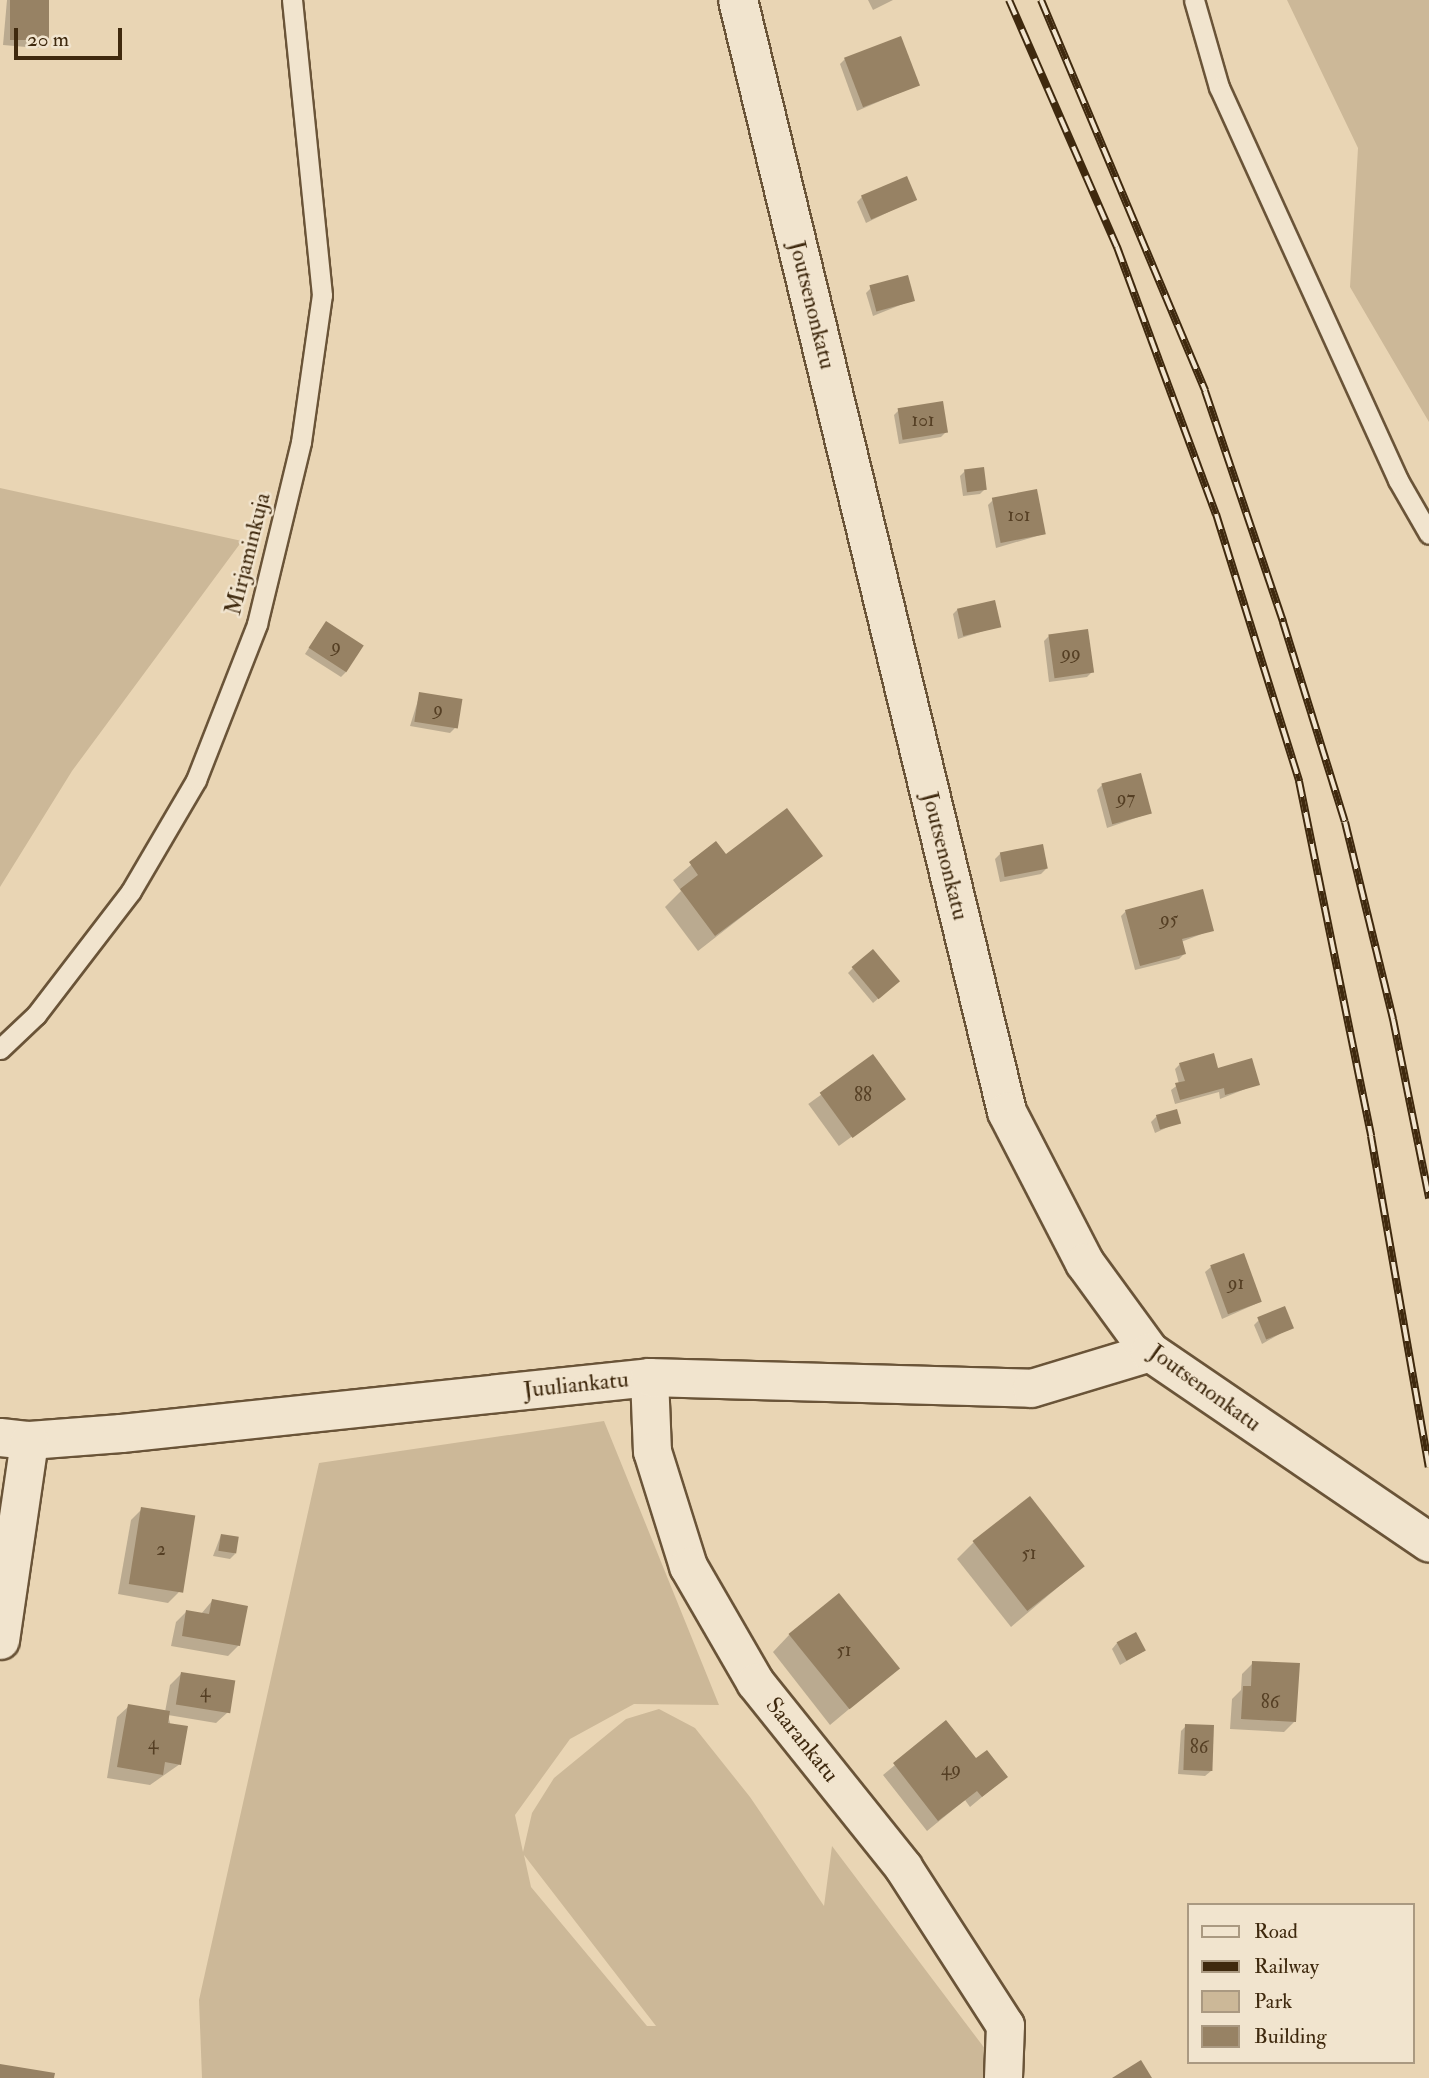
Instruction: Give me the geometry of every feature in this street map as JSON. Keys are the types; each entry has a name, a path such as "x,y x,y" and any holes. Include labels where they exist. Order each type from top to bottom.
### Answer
{"street":[{"name":"Joutsenonkatu","path":"738,0 1007,1112 1085,1264 1150,1352 1429,1542"},
{"name":"Juuliankatu","path":"15,1438 649,1377 1031,1388 1150,1352"},
{"name":"Saarankatu","path":"649,1377 652,1451 688,1566 755,1682 903,1867 1005,2025 1003,2078"},
{"path":"0,1640 15,1438"}],"lane":[{"name":"Mirjaminkuja","path":"0,1049 36,1015 131,891 196,780 257,624 301,442 322,295 292,0"},
{"path":"1194,0 1219,87 1393,468 1429,534"}],"green space":[{"path":"1287,0 1429,0 1429,422 1350,287 1358,148"},
{"path":"0,488 242,541 72,771 0,887"},
{"path":"604,1421 719,1705 634,1704 570,1739 515,1815 523,1852 532,1813 554,1778 626,1719 659,1709 695,1728 750,1797 824,1906 832,1846 1007,2078 202,2078 199,2000 319,1463","holes":["524,1855 656,2026 647,2026 531,1887"]}],"building":[{"path":"10,0 49,0 49,40 10,40"},
{"path":"901,36 920,85 863,107 844,58"},
{"path":"907,176 917,200 871,219 861,196"},
{"path":"908,275 915,301 876,311 869,285"},
{"path":"943,401 948,433 903,440 898,408"},
{"path":"984,467 987,490 967,492 964,469"},
{"path":"1037,489 1046,534 1001,543 992,498"},
{"path":"995,600 1001,627 963,636 957,609"},
{"path":"326,621 364,646 346,672 309,648"},
{"path":"1088,629 1094,673 1055,678 1048,635"},
{"path":"419,692 462,699 458,729 414,722"},
{"path":"1141,773 1152,814 1112,824 1101,784"},
{"path":"787,808 823,856 715,936 680,889 698,875 689,862 716,841 726,854"},
{"path":"1043,844 1048,869 1005,877 1000,852"},
{"path":"1203,889 1214,931 1182,939 1186,954 1140,966 1125,910"},
{"path":"873,949 900,981 879,999 852,967"},
{"path":"1214,1053 1218,1068 1252,1058 1260,1085 1225,1095 1224,1088 1180,1100 1175,1083 1185,1081 1179,1063"},
{"path":"873,1054 906,1099 853,1138 820,1093"},
{"path":"1177,1109 1181,1123 1160,1129 1156,1115"},
{"path":"1244,1253 1262,1302 1228,1314 1210,1265"},
{"path":"1285,1306 1294,1328 1266,1339 1257,1317"},
{"path":"1030,1496 1085,1566 1027,1611 972,1541"},
{"path":"141,1507 195,1516 183,1593 129,1584"},
{"path":"221,1534 239,1537 236,1554 218,1551"},
{"path":"839,1593 900,1668 850,1709 788,1634"},
{"path":"212,1599 248,1606 240,1646 182,1636 186,1610 209,1614"},
{"path":"1136,1632 1146,1651 1126,1661 1117,1642"},
{"path":"1252,1661 1300,1663 1296,1722 1241,1719 1243,1686 1251,1686"},
{"path":"181,1672 235,1681 230,1713 176,1705"},
{"path":"128,1704 170,1711 168,1723 188,1726 181,1765 165,1762 163,1775 117,1767"},
{"path":"946,1720 976,1758 987,1750 1008,1777 982,1797 977,1791 938,1821 893,1763"},
{"path":"1185,1724 1214,1725 1212,1771 1183,1770"},
{"path":"1141,2060 1152,2078 1112,2078"},
{"path":"0,2064 55,2073 54,2078 0,2078"}],"railway":[{"path":"1009,0 1117,247 1216,514 1299,781 1371,1136 1429,1467"},
{"path":"1041,0 1205,391 1283,622 1345,822 1393,1019 1429,1198"}]}
